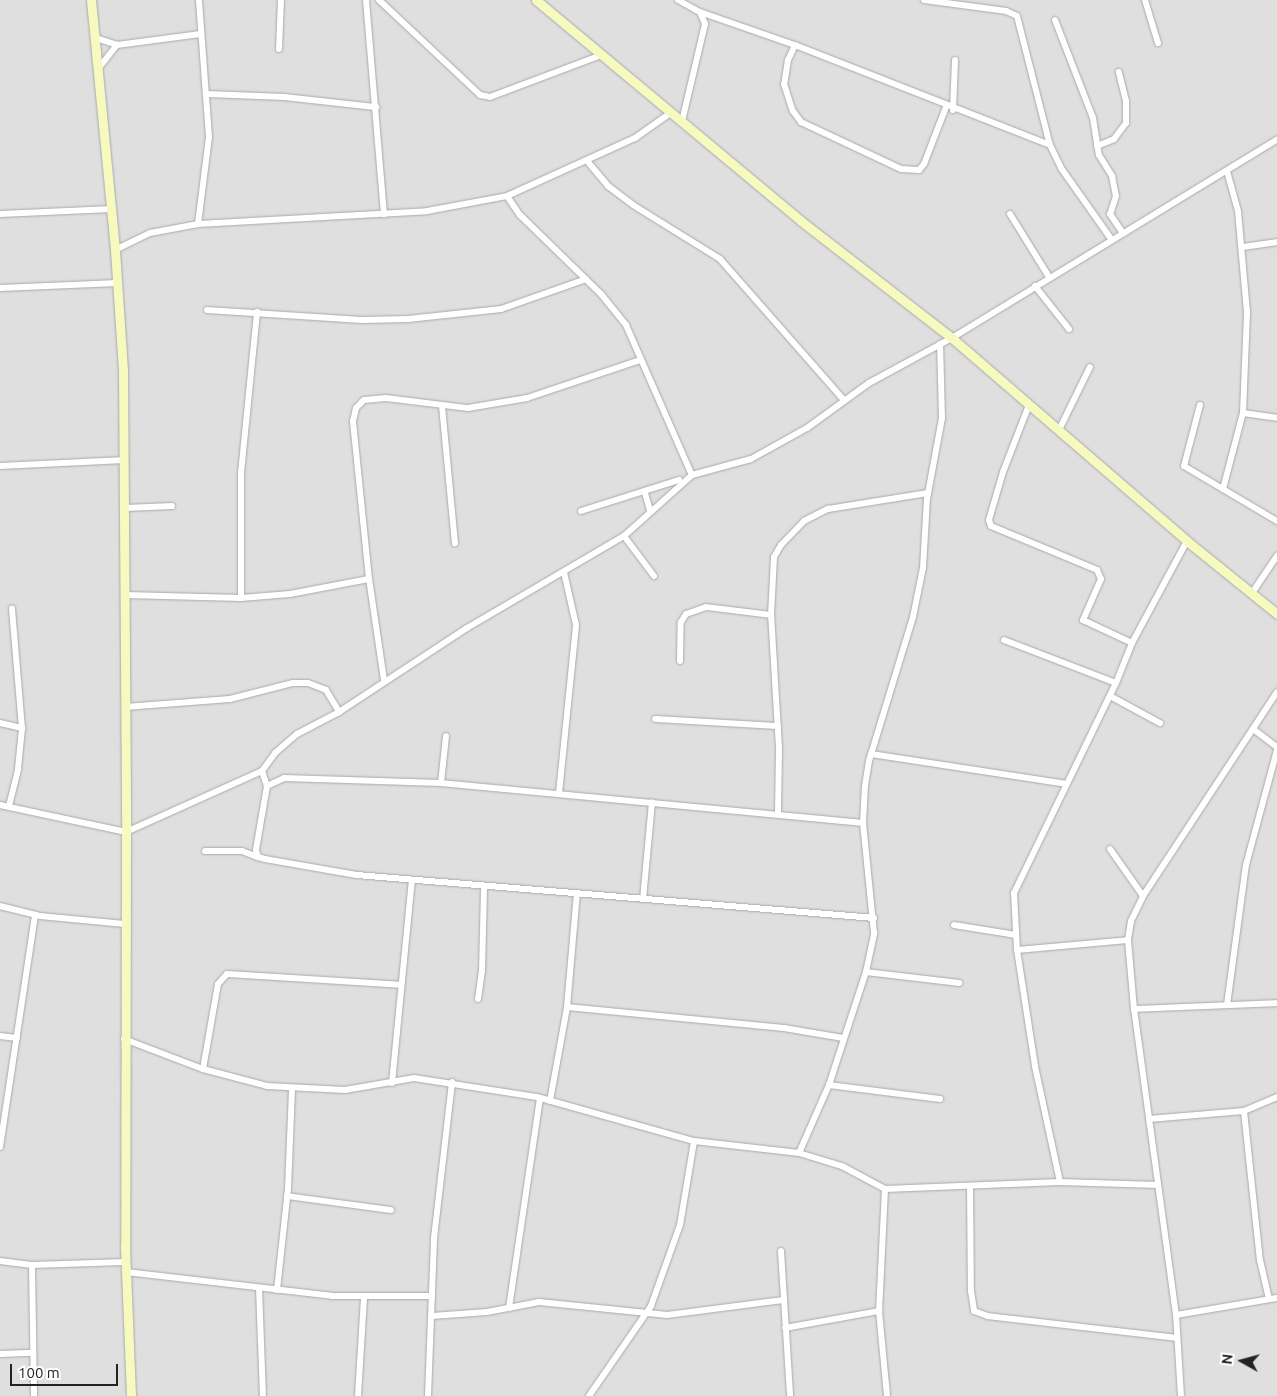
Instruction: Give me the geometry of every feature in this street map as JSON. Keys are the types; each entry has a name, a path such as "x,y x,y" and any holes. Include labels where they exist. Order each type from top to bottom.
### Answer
{"main road":[{"path":"91,0 116,250 125,460 125,1262 131,1396"},
{"path":"536,0 669,114 682,122 801,221 952,338 1187,542 1277,614"}],"street":[{"path":"198,224 208,157 207,94 200,34 199,0"},
{"path":"279,49 281,0"},
{"path":"366,0 384,214"},
{"path":"379,0 480,95 490,97 601,54"},
{"path":"678,0 700,12 795,45 950,108 1050,145"},
{"path":"924,0 1006,11 1017,16 1050,145 1061,168 1111,239"},
{"path":"1145,0 1158,43"},
{"path":"682,122 705,24 700,12"},
{"path":"1055,20 1094,118 1097,146 1112,176 1116,196 1110,214 1122,232"},
{"path":"96,38 117,45 200,34"},
{"path":"98,69 117,45"},
{"path":"795,45 788,60 784,84 793,111 801,122 901,169 920,170 924,164 950,108 955,60"},
{"path":"1097,146 1114,139 1126,123 1126,101 1119,72"},
{"path":"207,94 285,96 376,108"},
{"path":"116,250 150,233 198,224 426,211 507,196 588,162 636,138 669,114"},
{"path":"0,806 9,806 126,832 262,772 275,753 298,734 339,712 384,680 624,536 650,510 692,476 751,459 807,428 844,400 952,338 1122,232 1277,140"},
{"path":"588,162 608,186 633,205 720,259 844,400"},
{"path":"1223,489 1244,413 1247,312 1238,211 1227,171"},
{"path":"507,196 520,214 586,279 626,325 692,476"},
{"path":"0,214 112,209"},
{"path":"1010,214 1049,277"},
{"path":"1242,247 1277,242"},
{"path":"207,310 362,320 452,315 501,309 586,279"},
{"path":"0,288 118,283"},
{"path":"1035,286 1069,329"},
{"path":"241,598 241,473 257,312"},
{"path":"799,1153 828,1085 866,972 874,918 863,823 871,754 913,617 923,568 928,493 942,418 940,344"},
{"path":"384,680 369,579 364,503 353,421 356,408 364,400 386,398 468,408 527,398 640,360"},
{"path":"1059,430 1090,367"},
{"path":"1029,405 1003,472 988,520 991,526 1097,570 1101,579 1083,620 1132,643"},
{"path":"1200,405 1184,466 1277,521"},
{"path":"442,406 455,543"},
{"path":"1244,413 1277,418"},
{"path":"0,466 125,460"},
{"path":"581,511 645,493 679,480"},
{"path":"645,493 650,510"},
{"path":"778,813 778,726 771,615 774,557 780,545 804,521 838,506 928,493"},
{"path":"125,508 172,506"},
{"path":"624,536 654,576"},
{"path":"1060,1182 1035,1066 1017,950 1014,893 1110,696 1132,643 1187,542"},
{"path":"1252,593 1277,556"},
{"path":"559,794 576,625 564,572"},
{"path":"125,595 241,598 290,594 369,579"},
{"path":"680,661 681,622 686,614 706,607 771,615"},
{"path":"9,806 18,770 22,728 12,608"},
{"path":"1004,640 1116,683"},
{"path":"125,707 230,699 293,684 308,683 326,690 339,712"},
{"path":"1181,1396 1176,1315 1134,1009 1128,940 1131,920 1143,896 1277,692"},
{"path":"1110,696 1160,723"},
{"path":"655,719 778,726"},
{"path":"0,723 22,728"},
{"path":"1227,1005 1246,865 1277,749 1253,729"},
{"path":"441,783 446,736"},
{"path":"871,754 1066,784"},
{"path":"258,857 258,840 267,786 262,772"},
{"path":"267,786 284,778 441,783 778,813 863,823"},
{"path":"643,899 652,802"},
{"path":"1110,849 1143,896"},
{"path":"205,851 242,850 258,857 357,875 874,918"},
{"path":"392,1083 412,880"},
{"path":"478,999 482,971 484,887"},
{"path":"550,1101 567,1008 577,894"},
{"path":"0,906 35,915 125,924"},
{"path":"0,1147 18,1038 35,915"},
{"path":"954,925 1016,935"},
{"path":"1017,950 1128,940"},
{"path":"866,972 959,983"},
{"path":"203,1069 218,984 227,974 402,985"},
{"path":"1134,1009 1277,1003"},
{"path":"567,1008 784,1028 843,1038"},
{"path":"0,1036 18,1038"},
{"path":"124,1039 203,1069 267,1086 292,1090 345,1090 414,1078 452,1082 540,1098 694,1140 799,1153 842,1166 885,1189 1060,1182 1158,1185"},
{"path":"428,1396 439,1183 452,1082"},
{"path":"828,1085 940,1099"},
{"path":"277,1290 287,1196 292,1090"},
{"path":"1149,1119 1244,1111 1277,1096"},
{"path":"509,1308 540,1098"},
{"path":"1244,1111 1254,1180 1260,1261 1269,1299"},
{"path":"589,1396 647,1312 680,1226 694,1140"},
{"path":"970,1186 971,1292 974,1311 988,1316 1177,1338"},
{"path":"885,1189 879,1311 887,1396"},
{"path":"287,1196 391,1210"},
{"path":"781,1251 790,1396"},
{"path":"0,1261 32,1265 125,1262"},
{"path":"32,1265 34,1396"},
{"path":"126,1272 364,1298 432,1296"},
{"path":"259,1288 263,1396"},
{"path":"358,1396 364,1298"},
{"path":"1176,1315 1277,1298"},
{"path":"432,1316 509,1308 539,1302 667,1315 783,1300"},
{"path":"785,1328 879,1311"},
{"path":"0,1354 33,1353"}],"shaded area":[{"path":"0,0 1277,0 1277,1396 0,1396"}]}
